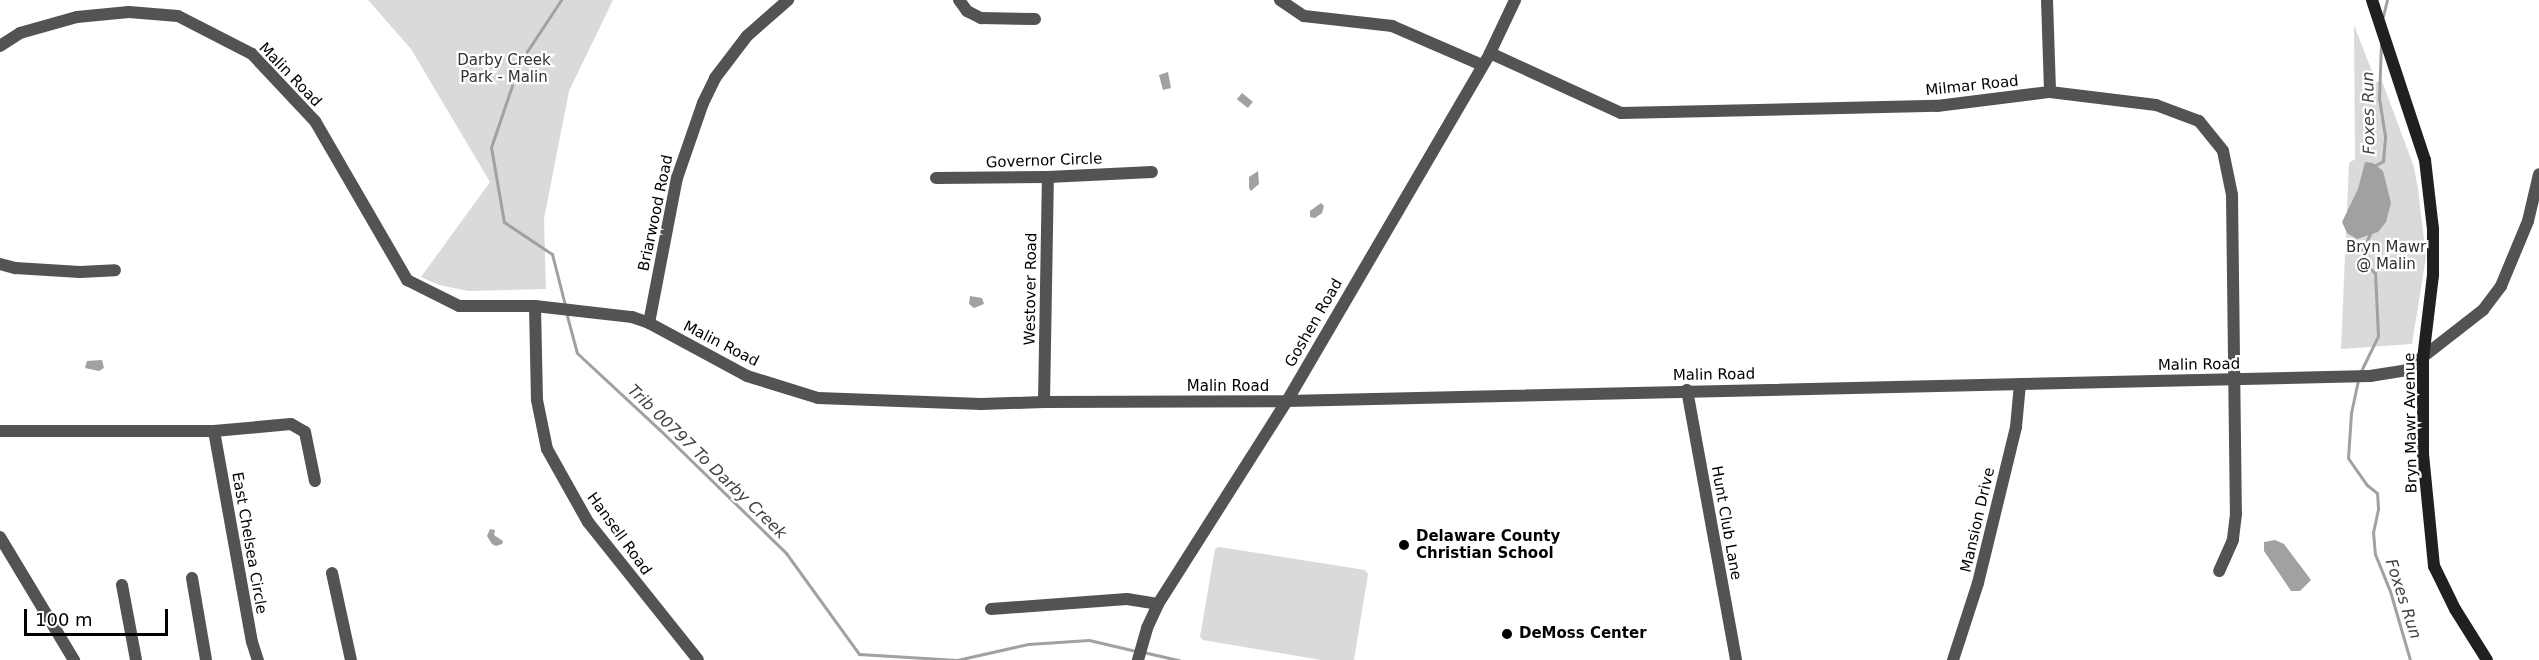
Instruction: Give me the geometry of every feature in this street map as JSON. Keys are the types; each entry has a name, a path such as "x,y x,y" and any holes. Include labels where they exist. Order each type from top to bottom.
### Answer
{"main road":[{"name":"Bryn Mawr Avenue","path":"2372,0 2425,160 2433,229 2433,275 2423,359 2423,454 2434,566 2455,609 2487,660"}],"street":[{"name":"Briarwood Road","path":"649,323 677,178 704,103 715,78 747,36 788,0"},
{"path":"959,0 967,11 981,18 1035,19"},
{"path":"1280,0 1304,16 1392,26 1482,65"},
{"name":"Goshen Road","path":"1139,655 1158,604 1287,401 1490,52 1515,0"},
{"path":"2047,0 2050,92"},
{"name":"Malin Road","path":"0,46 20,33 77,16 129,12 178,16 252,54 315,121 407,280 459,306 535,306 611,314 649,323 747,376 818,398 981,404 1287,401 1687,390 2235,380 2359,376 2406,370 2478,315 2501,286 2528,221 2539,174"},
{"name":"Milmar Road","path":"1490,52 1621,113 1937,106 2050,92 2156,105 2193,118 2223,151 2232,195 2236,514 2233,540 2220,570"},
{"name":"Governor Circle","path":"936,178 1048,177 1152,172"},
{"name":"Westover Road","path":"1044,402 1048,177"},
{"path":"0,264 15,268 80,272 115,270"},
{"name":"Hansell Road","path":"535,306 537,400 547,448 588,522 698,660"},
{"name":"Mansion Drive","path":"1953,660 1978,583 2016,428 2020,384"},
{"name":"Hunt Club Lane","path":"1687,390 1736,660"},
{"path":"0,430 214,431 283,423 301,428 305,432 315,481"},
{"name":"East Chelsea Circle","path":"214,431 252,642 258,660"},
{"path":"0,537 75,660"},
{"path":"332,573 351,660"},
{"path":"192,578 206,660"},
{"path":"122,585 136,660"},
{"path":"992,609 1127,599 1158,604"}],"green space":[{"name":"Darby Creek Park - Malin","path":"368,0 613,0 569,91 544,219 546,289 468,291 439,285 421,277 490,182 411,49"},
{"name":"Bryn Mawr @ Malin","path":"2354,25 2376,82 2382,81 2414,167 2426,257 2412,344 2341,349 2349,163 2355,159"},
{"path":"1219,547 1365,570 1368,574 1354,660 1321,660 1203,640 1200,637 1215,549"}],"shaded area":[{"path":"1168,72 1171,88 1163,90 1159,75"},
{"path":"1242,93 1253,102 1248,108 1237,99"},
{"path":"2365,162 2373,163 2383,171 2391,203 2386,222 2378,232 2357,239 2347,233 2342,222 2358,189"},
{"path":"1258,171 1259,184 1251,191 1249,177"},
{"path":"1321,203 1324,206 1322,213 1315,218 1310,217 1310,211"},
{"path":"970,296 982,298 984,304 974,308 969,304"},
{"path":"102,360 104,368 99,371 85,368 87,361"},
{"path":"490,529 495,530 494,535 503,541 502,544 496,546 492,544 487,536"},
{"path":"2275,540 2284,544 2311,580 2300,591 2291,591 2264,551 2264,542"}],"waterway":[{"name":"Trib 00797 To Darby Creek","path":"561,0 520,62 491,147 504,222 552,254 565,305"},
{"name":"Foxes Run","path":"2383,16 2387,0"},
{"name":"Foxes Run","path":"2374,166 2383,161 2385,136 2379,98 2381,44"},
{"name":"Foxes Run","path":"2360,373 2378,336 2375,273 2366,265 2362,251 2372,230"},
{"name":"Trib 00797 To Darby Creek","path":"566,312 577,353 786,553 859,654 957,660 1028,644 1089,640 1136,651"},
{"name":"Foxes Run","path":"2358,380 2351,413 2348,458 2367,485 2377,493 2378,509 2373,532 2375,554 2390,591 2410,660"},
{"name":"Trib 00797 To Darby Creek","path":"1143,652 1179,660"}],"place":[{"name":"Delaware County Christian School","path":"1404,545"},
{"name":"DeMoss Center","path":"1507,634"}]}
